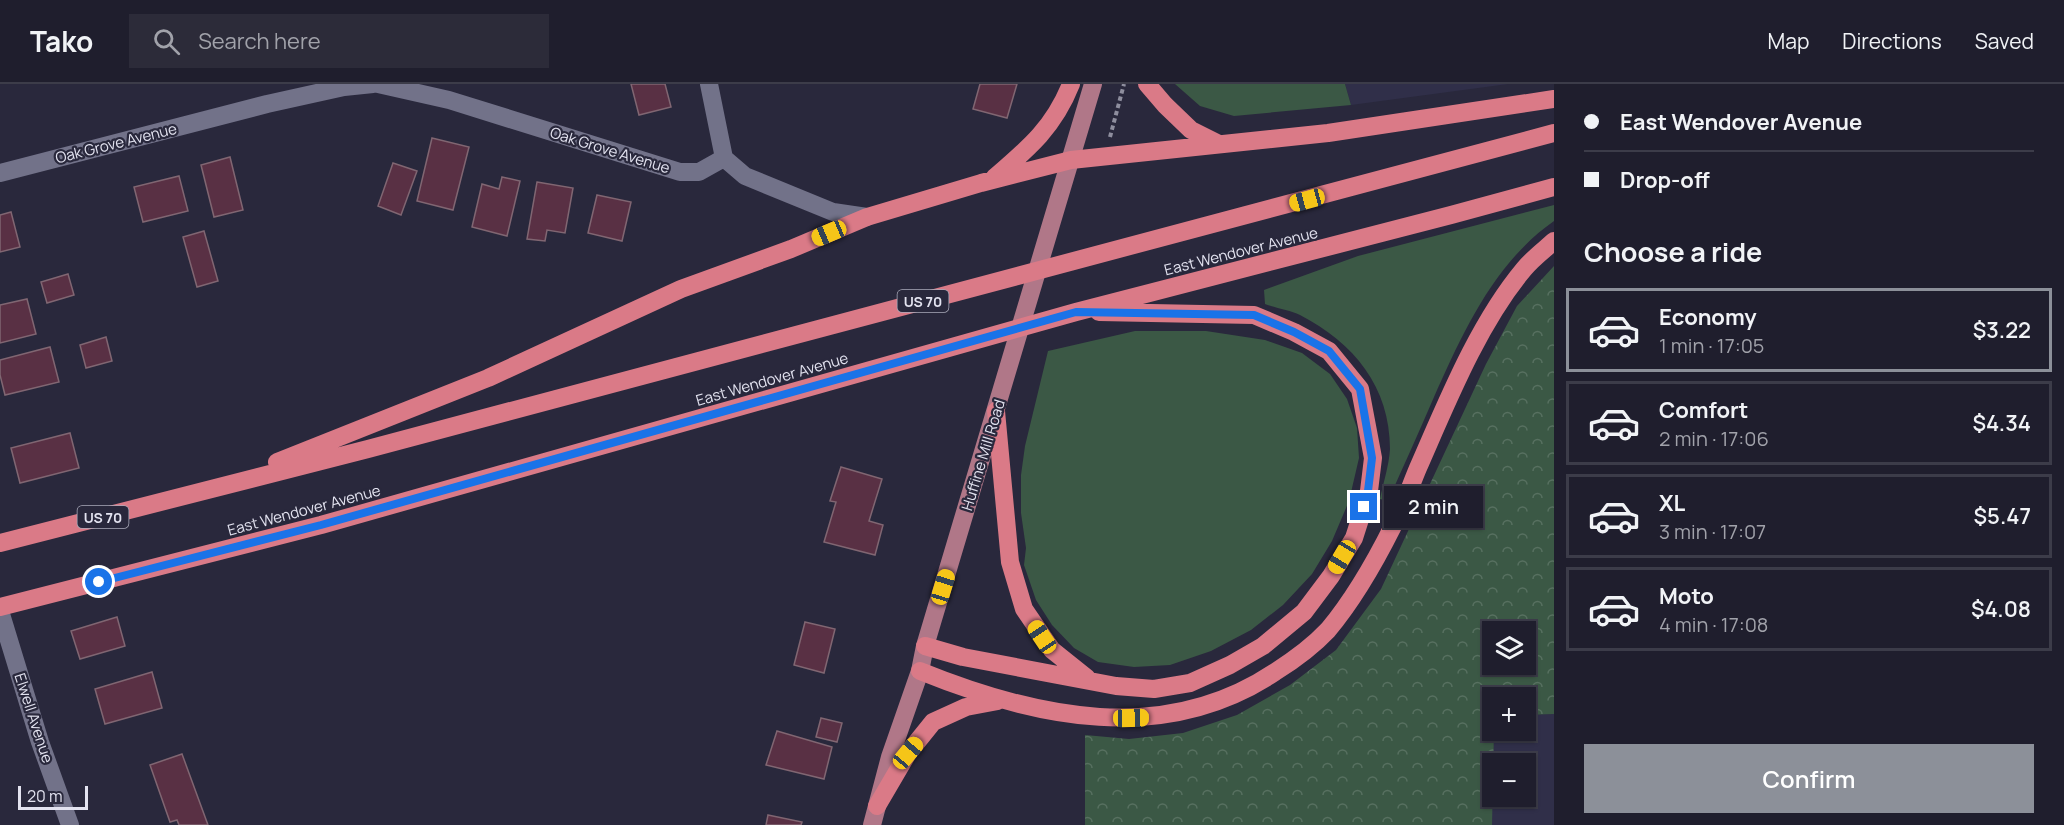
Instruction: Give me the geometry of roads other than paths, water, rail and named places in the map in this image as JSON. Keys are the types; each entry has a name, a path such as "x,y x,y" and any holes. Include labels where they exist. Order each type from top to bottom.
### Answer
{"highway":[{"path":"991,181 1034,144 1063,105 1071,84"},
{"path":"1147,84 1191,130 1221,144"},
{"path":"205,491 488,378 681,289 791,249 867,217 1071,160 1328,133 1554,99"},
{"name":"East Wendover Avenue","path":"0,543 205,491 1554,133"},
{"name":"East Wendover Avenue","path":"0,609 321,525 1076,312 1554,187"},
{"path":"920,671 963,689 1040,710 1099,718 1147,717 1185,712 1254,687 1296,658 1327,631 1356,592 1394,526 1427,447 1485,323 1525,267 1554,241"},
{"path":"925,646 963,657 1116,686 1154,689 1190,683 1230,665 1263,646 1304,612 1331,576 1354,538 1368,491 1372,458 1360,389 1329,351 1294,332 1254,315 1076,312"},
{"path":"996,411 1010,562 1024,609 1052,650 1090,681"},
{"path":"877,806 908,753 933,722 966,707 1003,700"}],"main road":[{"name":"Huffine Mill Road","path":"872,825 890,757 920,671 925,646 1093,84"}],"street":[{"name":"Oak Grove Avenue","path":"0,173 344,85 373,84"},
{"name":"Oak Grove Avenue","path":"378,84 449,100 680,172 699,172 724,158"},
{"path":"709,84 724,158 745,176 833,212 867,217"},
{"name":"Elwell Avenue","path":"0,609 40,742 70,825"}]}
